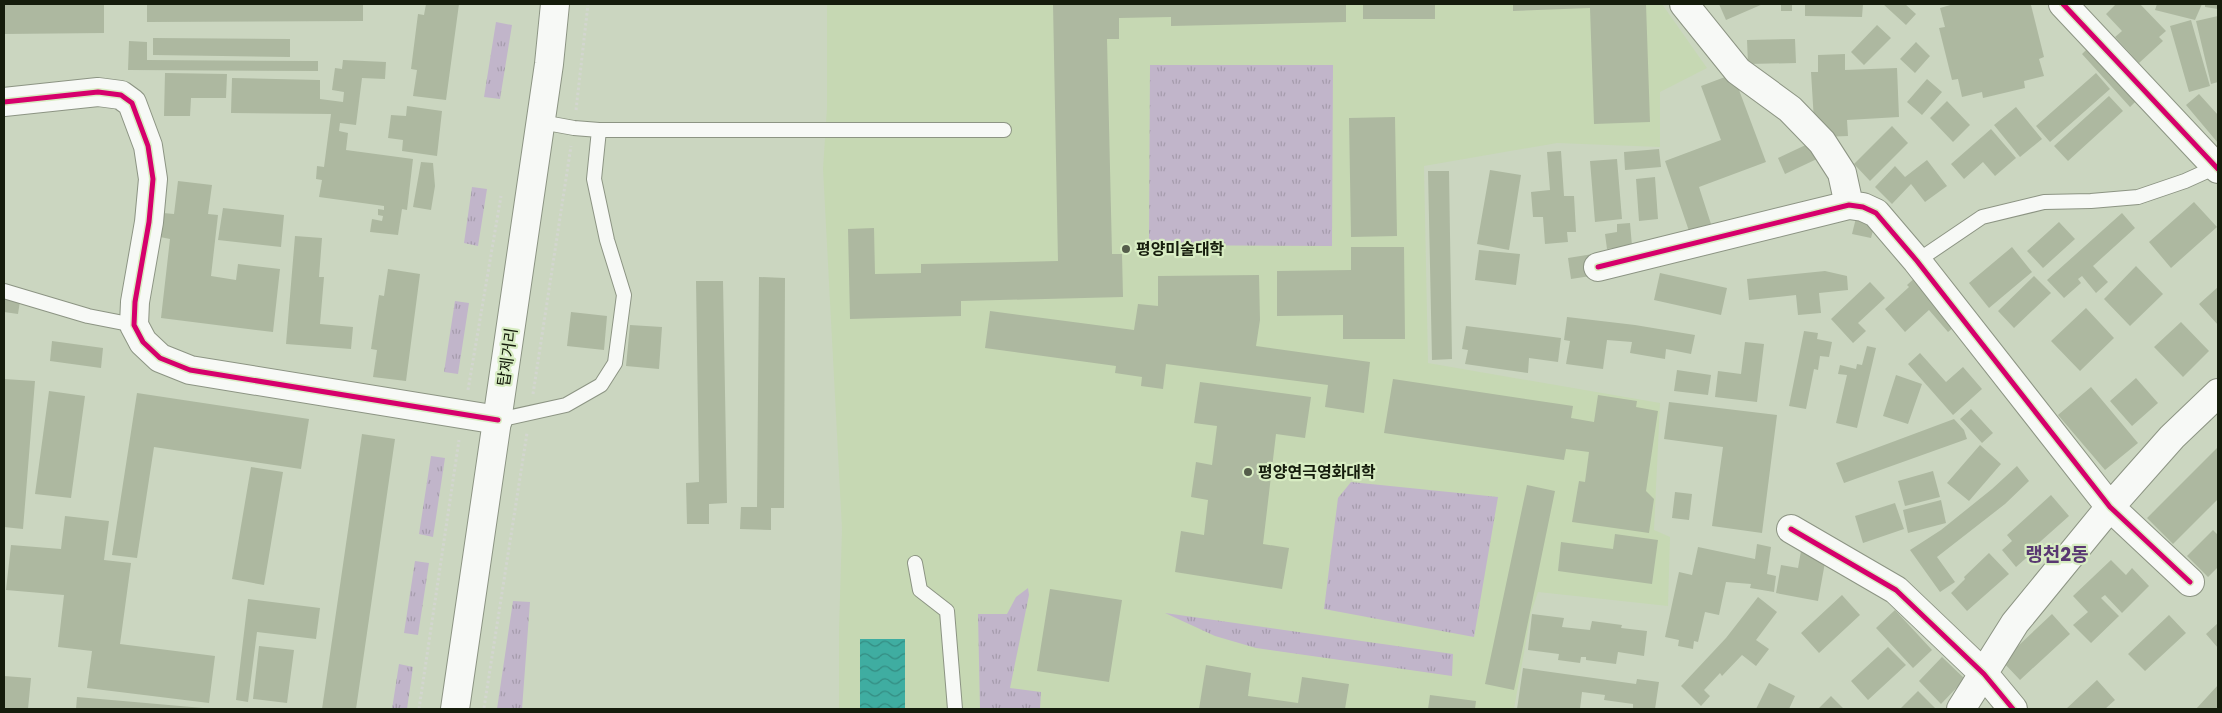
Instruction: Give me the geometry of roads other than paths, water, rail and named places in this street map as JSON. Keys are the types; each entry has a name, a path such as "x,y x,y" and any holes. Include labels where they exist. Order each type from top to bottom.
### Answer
{"street":[{"name":"탑제거리","path":"455,709 550,64 555,4"},
{"path":"1684,4 1738,71 1790,109 1822,142 1842,173 1849,205"},
{"path":"2063,4 2217,168"},
{"path":"4,102 98,92 121,95 132,103 148,146 153,179 149,222 135,302 134,325 143,342 160,358 190,370 498,420"},
{"path":"1598,267 1849,205 1863,207 1876,213 1917,261 2110,507 2190,582"},
{"path":"1962,709 2015,623 2110,507 2172,437 2218,393"},
{"path":"1791,529 1896,590 1984,674 2013,709"}],"lane":[{"path":"541,122 599,130 1004,130"},
{"path":"498,420 566,406 601,385 615,363 624,296 607,240 594,179 599,130"},
{"path":"1917,261 1982,217 2044,202 2138,197 2217,168"},
{"path":"4,291 88,316 134,325"},
{"path":"914,563 920,590 946,611 955,709"}],"water":[{"path":"860,639 905,639 905,709 860,709"}],"place":[{"name":"평양미술대학","path":"1126,249"},
{"name":"평양연극영화대학","path":"1248,472"}],"district":[{"name":"랭천2동","path":"2057,554"}]}
